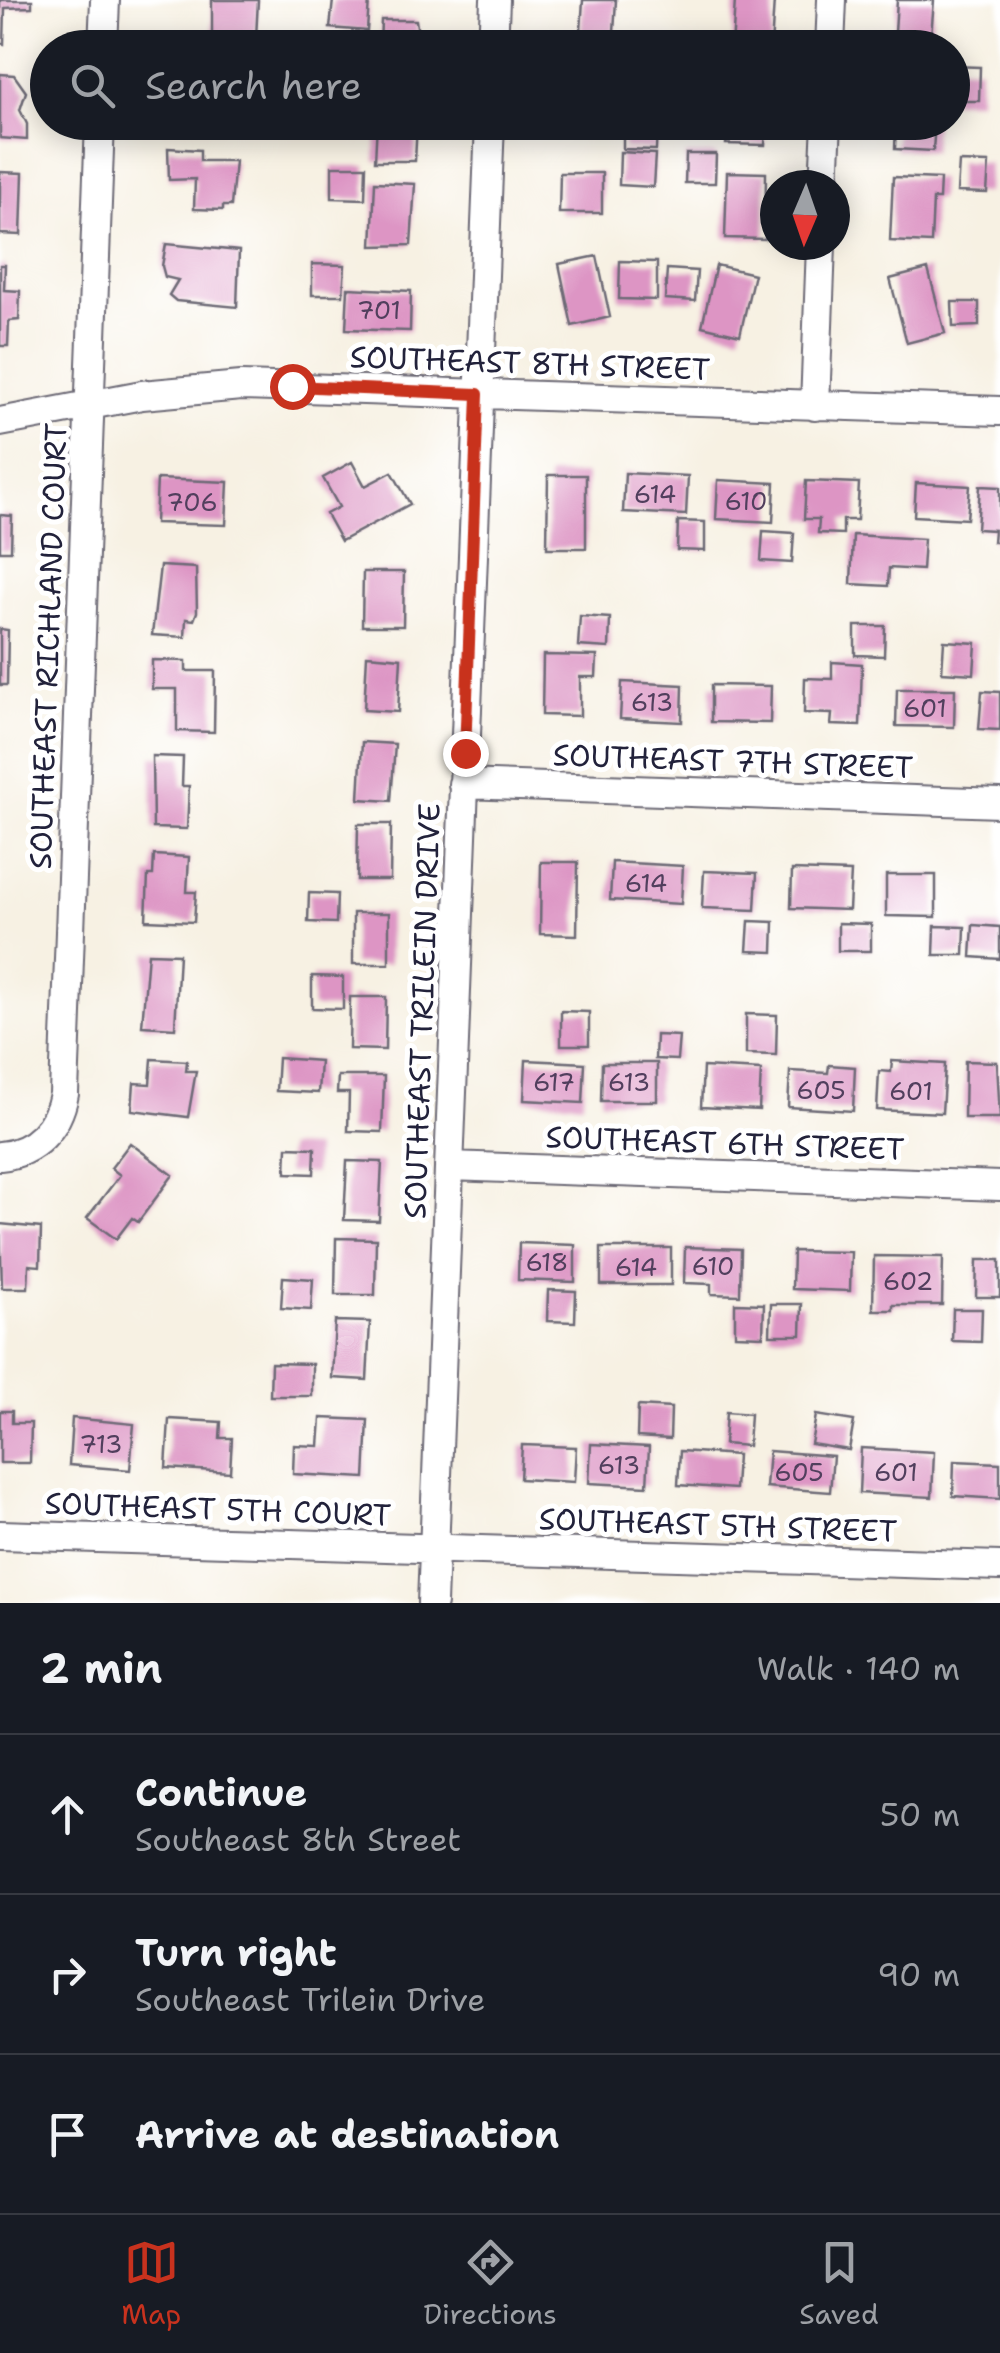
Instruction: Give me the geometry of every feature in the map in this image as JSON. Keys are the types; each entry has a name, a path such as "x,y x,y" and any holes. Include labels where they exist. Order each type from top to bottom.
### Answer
{"street":[{"path":"104,30 105,0"},
{"path":"494,30 495,0"},
{"path":"831,30 832,0"},
{"name":"SOUTHEAST RICHLAND COURT","path":"0,1156 18,1153 42,1138 55,1121 64,1094 99,140"},
{"name":"SOUTHEAST TRILEIN DRIVE","path":"432,1603 489,140"},
{"path":"825,170 826,140"},
{"path":"814,406 820,260"},
{"name":"SOUTHEAST 8TH STREET","path":"0,422 90,404 242,386 1000,411"},
{"name":"SOUTHEAST 7TH STREET","path":"463,784 1000,803"},
{"name":"SOUTHEAST 6TH STREET","path":"448,1166 1000,1186"},
{"name":"SOUTHEAST 5TH COURT","path":"0,1535 434,1549"},
{"name":"SOUTHEAST 5TH STREET","path":"434,1549 1000,1566"}],"building":[{"path":"0,0 32,0 32,7 5,8 4,44 0,43"},
{"path":"212,0 258,0 256,30 212,30"},
{"path":"333,0 369,0 367,30 330,28"},
{"path":"583,0 616,0 614,30 581,30"},
{"path":"735,0 774,0 772,30 733,30"},
{"path":"897,0 934,0 932,30 895,30"},
{"path":"381,20 416,20 417,30 381,30"},
{"path":"970,67 980,67 979,101 970,101"},
{"path":"0,74 14,75 26,92 20,110 27,124 27,140 0,138"},
{"path":"376,140 416,140 415,161 375,161"},
{"path":"623,140 656,140 656,150 623,149"},
{"path":"726,140 765,140 765,145 726,144"},
{"path":"895,140 934,140 933,151 895,149"},
{"path":"168,148 200,150 200,161 235,161 231,206 223,206 223,210 194,209 195,179 169,180"},
{"path":"620,152 655,154 653,187 619,185"},
{"path":"686,154 716,154 715,183 685,183"},
{"path":"959,162 989,163 987,193 957,192"},
{"path":"332,166 366,166 365,199 332,198"},
{"path":"0,172 23,173 21,235 0,234"},
{"path":"727,172 760,173 760,239 725,238"},
{"path":"560,173 602,173 602,213 559,213"},
{"path":"893,177 940,179 939,199 933,199 931,243 890,241"},
{"path":"375,182 415,184 411,245 372,246"},
{"path":"166,244 239,251 237,307 176,301 169,295 178,280 165,277 162,266"},
{"path":"597,256 610,317 572,326 559,264"},
{"path":"620,261 657,262 657,300 619,299"},
{"path":"312,264 345,265 343,295 312,295"},
{"path":"0,265 5,265 4,290 20,291 19,320 9,321 8,346 0,346"},
{"path":"716,265 754,274 740,335 702,326"},
{"path":"667,269 697,271 695,301 665,299"},
{"path":"928,269 945,333 907,343 890,279"},
{"path":"348,288 411,291 410,331 346,329"},
{"path":"952,302 979,302 979,326 953,327"},
{"path":"352,462 365,486 392,472 410,504 341,541 326,514 339,507 323,478"},
{"path":"625,473 688,476 686,515 623,512"},
{"path":"548,475 586,475 586,548 547,548"},
{"path":"157,479 228,482 226,525 155,523"},
{"path":"718,480 775,483 773,522 716,519"},
{"path":"806,481 859,483 857,520 843,520 843,534 818,533 819,519 804,519"},
{"path":"916,483 970,486 967,519 914,516"},
{"path":"980,486 1000,487 1000,542 993,542 994,530 977,529"},
{"path":"0,515 12,516 11,551 0,551"},
{"path":"678,521 705,522 705,551 677,550"},
{"path":"763,531 794,533 792,563 761,561"},
{"path":"853,535 924,539 922,570 889,568 888,586 851,584"},
{"path":"160,566 196,568 197,612 194,620 186,619 185,637 152,635"},
{"path":"363,572 404,572 403,626 362,626"},
{"path":"580,616 610,618 609,648 578,646"},
{"path":"855,626 885,626 884,656 855,655"},
{"path":"0,629 8,630 7,685 0,685"},
{"path":"944,641 976,643 974,674 942,672"},
{"path":"367,655 401,658 398,712 364,710"},
{"path":"543,655 597,656 596,677 580,677 580,716 542,715"},
{"path":"152,660 186,661 186,671 215,671 214,732 177,731 177,689 152,689"},
{"path":"832,662 862,664 860,726 831,725 832,714 804,713 805,678 832,679"},
{"path":"622,682 683,685 682,722 620,719"},
{"path":"711,685 771,686 770,723 711,722"},
{"path":"897,689 955,689 954,727 896,726"},
{"path":"982,691 1000,692 1000,730 979,729"},
{"path":"362,742 395,744 391,801 359,799"},
{"path":"152,756 183,757 182,786 189,786 187,829 153,828"},
{"path":"358,824 391,824 390,880 357,880"},
{"path":"154,855 189,857 187,892 196,892 194,922 146,920 148,875 153,875"},
{"path":"541,862 578,862 577,935 540,934"},
{"path":"612,862 683,866 681,904 610,900"},
{"path":"792,870 851,872 849,910 791,908"},
{"path":"704,871 757,873 755,910 702,908"},
{"path":"886,875 936,875 936,917 886,916"},
{"path":"309,893 337,894 336,923 308,922"},
{"path":"353,913 389,913 389,964 353,964"},
{"path":"749,921 774,922 773,952 747,951"},
{"path":"838,923 871,924 871,951 838,951"},
{"path":"973,925 1000,927 1000,959 971,957"},
{"path":"935,926 965,927 964,955 934,955"},
{"path":"148,953 179,954 175,1028 142,1026"},
{"path":"312,976 343,977 343,1009 312,1008"},
{"path":"350,997 386,997 385,1050 349,1049"},
{"path":"561,1011 589,1012 589,1045 561,1045"},
{"path":"746,1014 777,1015 776,1055 746,1054"},
{"path":"656,1035 679,1036 677,1060 655,1059"},
{"path":"278,1058 320,1061 318,1093 276,1091"},
{"path":"152,1059 187,1061 186,1071 196,1071 188,1117 132,1110 134,1083 150,1084"},
{"path":"526,1060 585,1063 583,1103 524,1100"},
{"path":"892,1061 945,1064 942,1113 877,1110 879,1071 891,1072"},
{"path":"965,1061 997,1062 1000,1118 964,1118"},
{"path":"602,1063 657,1063 657,1101 601,1101"},
{"path":"829,1065 855,1067 853,1111 788,1107 790,1071 828,1073"},
{"path":"703,1067 761,1070 759,1110 701,1107"},
{"path":"338,1076 384,1076 382,1132 348,1131 349,1093 337,1093"},
{"path":"130,1143 173,1175 138,1222 132,1218 116,1239 87,1218 120,1175 111,1168"},
{"path":"287,1147 315,1148 314,1174 286,1173"},
{"path":"347,1161 382,1162 379,1221 344,1220"},
{"path":"0,1224 41,1228 40,1266 29,1265 28,1288 2,1288"},
{"path":"336,1238 376,1239 375,1295 335,1295"},
{"path":"519,1243 575,1245 575,1282 518,1280"},
{"path":"685,1247 741,1249 740,1295 711,1294 711,1284 684,1283"},
{"path":"601,1248 671,1248 671,1285 601,1285"},
{"path":"793,1251 851,1252 850,1291 792,1289"},
{"path":"874,1256 943,1257 942,1305 893,1305 893,1310 873,1310"},
{"path":"977,1260 1000,1260 1000,1297 976,1297"},
{"path":"283,1277 313,1279 311,1310 281,1308"},
{"path":"548,1290 576,1291 575,1322 547,1321"},
{"path":"735,1303 764,1304 763,1336 735,1335"},
{"path":"771,1304 802,1304 801,1335 770,1335"},
{"path":"953,1309 982,1309 981,1342 952,1341"},
{"path":"335,1321 370,1322 367,1380 332,1378"},
{"path":"271,1363 312,1364 312,1396 270,1396"},
{"path":"638,1406 671,1408 670,1439 637,1437"},
{"path":"0,1411 12,1411 12,1423 31,1423 30,1463 0,1463"},
{"path":"726,1412 750,1414 748,1446 724,1444"},
{"path":"816,1415 854,1421 849,1450 811,1444"},
{"path":"72,1418 134,1424 130,1470 69,1465"},
{"path":"321,1418 368,1420 365,1478 293,1474 294,1445 319,1446"},
{"path":"169,1419 221,1422 220,1438 232,1438 230,1472 166,1468"},
{"path":"591,1444 649,1447 647,1486 589,1483"},
{"path":"522,1445 576,1447 574,1482 520,1479"},
{"path":"861,1448 934,1452 932,1497 859,1493"},
{"path":"680,1451 737,1455 735,1489 678,1485"},
{"path":"769,1451 833,1456 830,1492 766,1487"},
{"path":"954,1461 1000,1463 1000,1499 953,1496"}],"route":[{"path":"292,386 478,394 465,753"}]}
